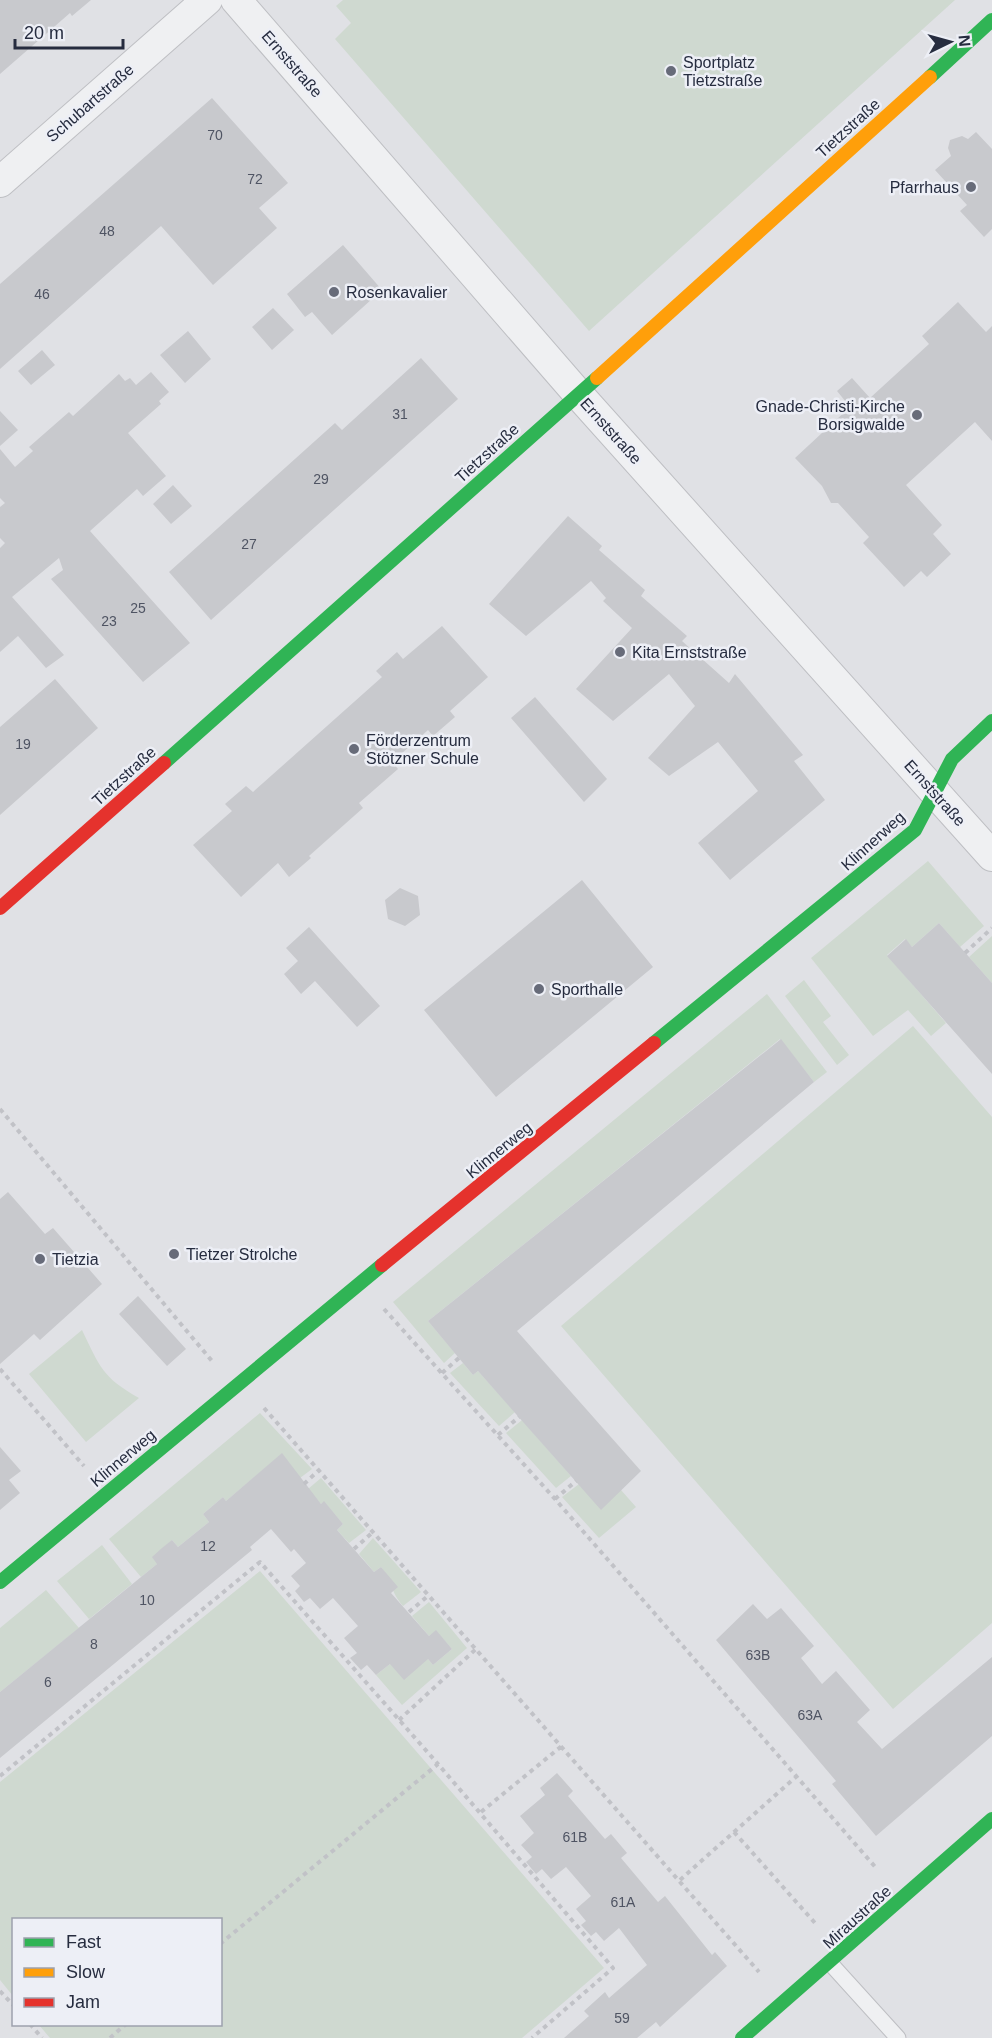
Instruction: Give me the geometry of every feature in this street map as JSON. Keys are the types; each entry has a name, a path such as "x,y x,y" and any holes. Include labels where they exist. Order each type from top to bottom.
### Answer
{"street":[{"name":"Schubartstraße","path":"0,182 207,0"},
{"name":"Ernststraße","path":"236,0 579,395 934,794 992,856"},
{"name":"Tietzstraße","path":"0,908 579,395 992,20"},
{"name":"Klinnerweg","path":"0,1582 237,1384 915,830 952,759 992,721"},
{"name":"Miraustraße","path":"742,2038 992,1819"}],"lane":[{"path":"830,1963 898,2038"}],"path":[{"path":"966,953 992,928"},
{"path":"0,1109 218,1368"},
{"path":"384,1309 555,1499 877,1869"},
{"path":"442,1373 459,1358"},
{"path":"0,1369 87,1470"},
{"path":"264,1408 563,1745 759,1972"},
{"path":"498,1436 519,1417"},
{"path":"304,1484 319,1470"},
{"path":"555,1499 576,1481"},
{"path":"354,1549 373,1532"},
{"path":"0,1776 260,1562 481,1812 613,1968 532,2038"},
{"path":"408,1612 429,1595"},
{"path":"399,1720 476,1649"},
{"path":"481,1812 563,1745"},
{"path":"222,1942 438,1764"},
{"path":"680,1880 797,1776"},
{"path":"734,1832 816,1923"},
{"path":"0,1991 12,2004"},
{"path":"31,2026 42,2038"},
{"path":"110,2038 125,2026"}],"shaded area":[{"path":"343,0 955,0 589,331 335,39 351,23 336,6"},
{"path":"928,861 984,926 960,947 939,923 912,947 905,939 887,955 946,1023 931,1036 908,1010 873,1036 811,958"},
{"path":"992,936 992,983 969,957"},
{"path":"804,980 831,1016 823,1022 849,1055 837,1065 785,996"},
{"path":"767,994 827,1072 814,1082 780,1039 428,1321 455,1353 444,1363 393,1302"},
{"path":"913,1026 992,1117 992,1623 893,1709 561,1326"},
{"path":"82,1330 103,1370 117,1384 139,1398 86,1442 29,1374"},
{"path":"463,1363 473,1375 478,1371 515,1412 499,1426 450,1373"},
{"path":"260,1413 312,1469 300,1478 282,1454 226,1501 223,1497 203,1514 209,1522 178,1547 172,1540 157,1564 141,1577 109,1539"},
{"path":"522,1420 571,1476 556,1488 506,1433"},
{"path":"321,1478 366,1530 349,1543 337,1530 343,1524 324,1502 321,1504 308,1489"},
{"path":"579,1484 621,1490 636,1507 599,1538 562,1497"},
{"path":"373,1538 421,1592 403,1606 381,1567 374,1572 359,1554"},
{"path":"102,1545 132,1584 89,1619 57,1581"},
{"path":"260,1571 604,1968 522,2038 50,2038 40,2026 222,2026 222,1918 12,1918 12,1995 0,1980 0,1782"},
{"path":"46,1590 79,1628 0,1692 0,1628"},
{"path":"429,1602 467,1648 402,1705 376,1675 390,1664 428,1659 433,1665 452,1649 436,1631 429,1636 412,1616"}],"building":[{"path":"0,0 91,0 72,16 70,13 0,74"},
{"path":"212,98 288,183 259,208 277,228 213,285 161,226 0,369 0,284"},
{"name":"Pfarrhaus","path":"976,132 992,149 992,229 984,237 960,211 967,205 935,170 951,156 948,148 950,140 962,136 968,139"},
{"name":"Rosenkavalier","path":"343,245 382,290 332,335 312,312 305,317 287,294"},
{"name":"Gnade-Christi-Kirche Borsigwalde","path":"958,302 986,332 992,326 992,441 975,422 906,485 942,525 933,534 951,554 927,577 921,571 904,587 863,543 869,537 838,503 831,503 822,486 795,458 850,407 837,391 852,378 870,398 929,344 922,336"},
{"path":"273,308 294,330 272,350 252,327"},
{"path":"188,331 211,359 185,383 160,355"},
{"path":"42,350 55,365 31,385 18,371"},
{"path":"421,358 458,399 211,620 169,572 335,423 342,430"},
{"path":"151,372 169,392 159,401 161,404 128,433 166,476 143,496 137,489 90,531 190,643 143,682 51,579 63,570 59,558 12,597 64,655 46,668 18,636 0,652 0,548 5,543 0,538 0,507 5,503 0,498 0,449 15,467 33,451 29,447 69,412 73,416 119,374 125,381 130,378 136,385"},
{"path":"0,411 18,430 0,446"},
{"path":"173,485 192,506 171,524 153,504"},
{"path":"568,516 602,546 599,550 645,590 641,596 687,636 682,641 729,683 735,674 803,755 794,761 825,800 730,880 698,843 758,791 718,742 669,776 648,758 695,706 669,674 613,721 576,689 632,628 603,601 606,598 591,581 526,636 489,604"},
{"name":"Förderzentrum Stötzner Schule","path":"442,626 488,677 450,711 455,717 433,736 428,730 392,762 398,769 359,803 363,808 309,856 311,858 289,877 278,863 241,897 193,845 232,811 225,804 246,786 253,792 382,677 376,671 397,652 403,659"},
{"path":"55,679 98,728 0,815 0,727"},
{"path":"535,697 607,779 584,802 511,718"},
{"name":"Sporthalle","path":"582,880 653,967 496,1097 424,1010"},
{"path":"400,888 418,896 420,915 405,926 388,919 385,900"},
{"path":"939,923 992,983 992,1074 887,956 906,939 912,947"},
{"path":"309,927 380,1006 357,1027 315,981 301,994 284,974 298,961 286,948"},
{"path":"781,1039 814,1082 517,1331 641,1471 601,1510 478,1371 473,1375 428,1321"},
{"name":"Tietzia","path":"8,1192 45,1234 53,1228 102,1284 40,1340 34,1334 0,1364 0,1199"},
{"path":"138,1296 186,1349 167,1366 119,1314"},
{"path":"0,1447 21,1471 9,1480 20,1493 0,1510"},
{"path":"282,1453 321,1504 324,1501 343,1524 337,1530 374,1572 381,1567 398,1587 391,1593 429,1636 436,1630 452,1649 433,1665 428,1659 404,1680 390,1664 376,1675 367,1665 361,1670 350,1658 357,1653 344,1638 358,1626 333,1598 320,1609 310,1598 304,1602 295,1591 300,1586 291,1576 306,1563 294,1549 291,1552 271,1529 250,1547 252,1550 0,1758 0,1692 157,1564 152,1557 162,1548 172,1540 178,1547 209,1522 203,1514 223,1497 226,1501"},
{"path":"753,1604 767,1619 781,1608 814,1646 801,1658 822,1684 836,1671 870,1710 857,1722 882,1749 992,1657 992,1736 876,1836 832,1784 836,1781 716,1640"},
{"path":"557,1773 573,1791 568,1796 605,1839 611,1834 627,1853 621,1858 658,1902 665,1896 712,1955 715,1952 727,1966 660,2027 656,2022 637,2038 564,2038 589,2016 584,2011 605,1992 609,1998 647,1965 619,1928 604,1941 596,1932 591,1936 581,1925 586,1921 576,1909 591,1896 566,1867 551,1879 542,1869 536,1874 526,1862 532,1857 521,1845 534,1833 520,1816 545,1795 540,1788"}],"traffic: fast":[{"path":"930,77 992,20"},
{"path":"164,763 597,378"},
{"path":"654,1043 915,830 952,759 992,721"},
{"path":"0,1582 382,1265"},
{"path":"742,2038 992,1819"}],"traffic: slow":[{"path":"597,378 930,77"}],"traffic: jam":[{"path":"0,908 164,763"},
{"path":"382,1265 654,1043"}],"place":[{"name":"Sportplatz Tietzstraße","path":"671,71"},
{"name":"Pfarrhaus","path":"971,187"},
{"name":"Rosenkavalier","path":"334,292"},
{"name":"Gnade-Christi-Kirche Borsigwalde","path":"917,415"},
{"name":"Kita Ernststraße","path":"620,652"},
{"name":"Förderzentrum Stötzner Schule","path":"354,749"},
{"name":"Sporthalle","path":"539,989"},
{"name":"Tietzer Strolche","path":"174,1254"},
{"name":"Tietzia","path":"40,1259"}]}
